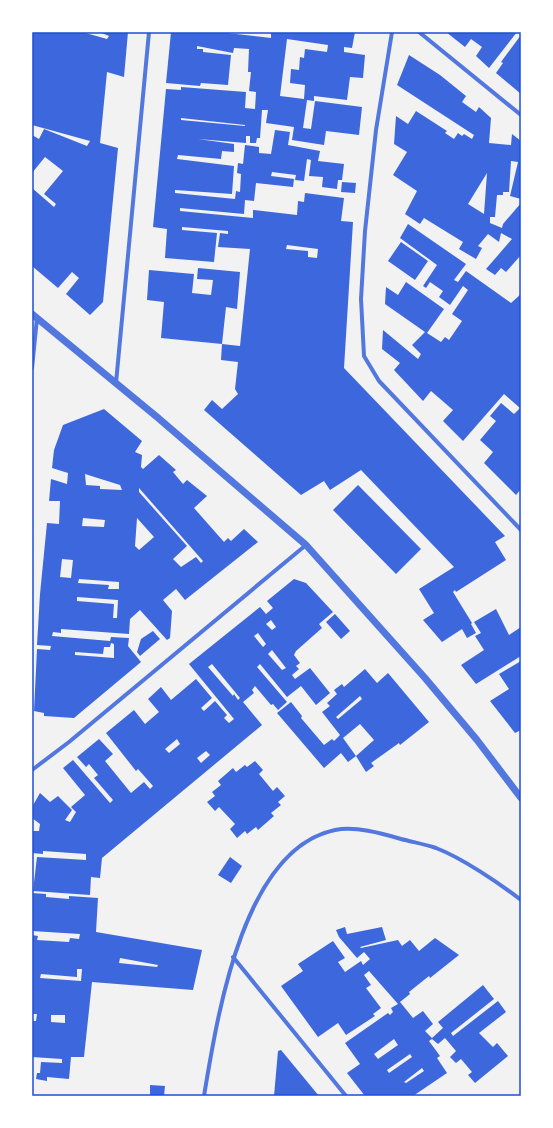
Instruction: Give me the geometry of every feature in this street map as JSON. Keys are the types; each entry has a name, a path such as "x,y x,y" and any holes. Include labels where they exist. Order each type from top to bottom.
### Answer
{"street":[{"path":"116,384 150,32"},
{"path":"392,32 376,130 365,231 361,299 364,356 378,381 521,529"},
{"path":"419,32 521,115"},
{"path":"34,317 116,384 306,545 477,740 521,798"},
{"path":"32,368 34,317"},
{"path":"32,770 69,742 306,545"},
{"path":"204,1096 220,1008 233,957 260,894 283,861 307,840 335,830 361,830 437,849 469,866 521,900"},
{"path":"233,957 346,1096"}],"building":[{"path":"32,32 82,32 107,39 109,36 99,32 128,32 124,77 107,72 100,143 118,148 103,302 90,315 66,294 79,278 72,272 58,288 32,266 32,188 54,207 56,204 44,194 63,171 45,157 32,173 32,135 39,139 44,129 87,146 90,141 32,125"},
{"path":"171,32 219,32 271,38 271,32 355,32 352,48 344,47 344,52 365,55 363,78 350,77 347,100 314,96 314,101 307,100 303,128 311,129 315,101 362,107 359,135 326,131 324,145 292,140 294,127 266,123 268,110 262,110 260,138 257,138 256,143 250,143 250,136 246,136 246,143 198,139 234,144 234,152 222,151 221,159 178,155 177,159 234,166 232,194 175,190 175,193 235,199 236,191 240,192 241,174 237,173 238,163 243,164 245,145 259,147 259,153 271,154 275,130 290,132 288,145 320,151 318,161 344,164 342,180 338,180 337,189 322,187 323,177 309,176 311,160 307,159 304,181 295,180 296,175 272,172 271,176 294,179 293,187 256,183 254,201 245,200 244,214 180,208 180,211 253,218 253,210 297,215 298,201 304,202 305,193 344,198 341,221 353,222 344,368 505,536 495,542 506,560 456,592 455,590 453,592 472,623 471,624 476,633 467,638 462,629 442,642 423,620 434,613 419,589 454,567 361,470 330,490 324,481 301,495 204,410 212,400 222,409 238,394 235,389 238,362 221,360 222,344 240,346 250,249 218,247 220,233 228,234 228,231 182,227 182,230 217,233 214,262 165,258 167,229 153,227 166,89 181,90 181,87 246,92 245,108 255,109 256,92 249,91 251,72 248,72 249,49 234,48 233,53 197,46 197,49 203,49 203,52 231,55 228,85 201,83 200,86 166,83","holes":["287,39 328,45 327,52 305,49 304,58 300,57 299,70 291,69 290,83 305,85 304,99 280,96","181,118 245,126 181,120","287,245 318,249 317,258 308,257 308,251 286,249"]},
{"path":"446,32 517,32 489,68 476,56 482,47 471,39 465,47"},
{"path":"521,35 521,94 496,73 503,63 501,62"},
{"path":"409,55 440,75 466,96 462,102 476,112 479,107 491,118 489,143 511,145 512,134 521,141 521,199 510,196 518,162 511,161 509,192 503,192 503,195 497,195 495,217 490,217 490,223 502,228 503,224 521,203 521,255 506,272 501,268 495,275 486,269 512,239 501,233 499,242 488,234 478,246 482,248 476,259 459,249 463,242 424,218 420,224 405,214 417,191 393,175 407,152 394,144 396,116 408,124 416,111 447,131 445,133 454,139 458,133 462,136 464,134 472,139 474,135 397,85","holes":["487,173 484,214 468,204"]},
{"path":"342,182 356,183 355,193 341,192"},
{"path":"408,224 466,264 454,280 458,282 466,271 511,303 521,294 521,489 516,495 484,463 493,452 480,440 496,421 490,416 501,403 514,414 520,408 504,394 463,441 443,421 453,410 431,391 423,401 394,370 400,363 382,349 383,330 418,359 421,354 412,345 425,332 385,304 386,287 398,295 406,282 444,309 427,333 441,342 445,337 449,340 462,321 452,314 468,290 463,286 450,305 439,297 443,291 430,282 426,288 423,286 437,265 400,238"},
{"path":"401,242 428,261 415,280 388,261"},
{"path":"198,268 240,272 237,309 226,307 222,344 161,338 164,302 147,300 149,270 194,274 192,293 211,295 213,280 197,279"},
{"path":"104,409 142,441 135,452 142,455 141,467 143,469 159,455 176,470 173,472 183,484 187,480 207,496 194,508 224,542 228,538 231,541 244,529 258,542 185,600 176,589 163,600 172,611 170,638 167,640 140,610 130,619 129,634 61,629 61,633 53,632 52,636 110,641 111,637 129,638 128,646 141,662 74,718 44,716 44,713 34,711 37,649 50,650 51,646 37,645 47,523 59,524 60,501 49,501 51,479 67,484 68,473 52,468 54,450 63,425","holes":["85,474 120,485 122,490 100,489 100,486 86,485","139,488 203,561 201,563 196,557 181,567 173,559 187,546 139,492","83,518 105,520 104,527 82,526","137,518 154,537 139,550 135,546","62,559 73,560 71,578 60,577","79,579 119,582 119,589 108,589 109,585 78,583","77,597 118,600 117,618 113,618 114,604 77,601","111,643 114,644 114,658 75,655 75,652 103,654 104,647 110,647"]},
{"path":"358,485 421,549 396,574 333,510"},
{"path":"294,579 306,583 333,612 319,624 322,628 296,651 294,655 300,663 296,666 299,669 292,675 295,679 310,668 330,693 316,705 301,686 287,697 260,664 257,667 287,702 278,710 273,704 271,705 255,686 252,690 254,693 243,702 262,725 102,858 100,878 91,877 90,895 33,891 37,857 86,860 86,854 43,851 43,854 32,853 32,831 39,831 40,824 32,818 32,807 40,793 50,802 58,796 72,810 65,820 70,822 76,812 71,807 85,795 63,768 73,760 110,803 113,800 94,778 98,775 89,764 86,767 77,757 99,739 113,754 105,761 131,793 144,782 150,789 153,786 138,769 136,771 106,733 134,710 145,724 159,712 148,699 161,687 171,700 196,679 212,698 201,708 204,711 215,701 227,715 224,718 229,723 234,719 189,664 260,607 266,614 273,608 267,601","holes":["271,620 276,627 272,630 266,624","258,633 266,644 263,647 254,636","272,650 286,668 282,670 268,654","212,664 240,698 238,700 208,667","177,739 180,744 169,753 165,749","206,751 210,755 201,763 197,758"]},
{"path":"496,609 509,635 521,627 521,656 476,684 461,665 484,650 475,636 481,633 474,622"},
{"path":"335,614 350,631 341,639 326,622"},
{"path":"153,631 160,639 140,656 137,652 141,639"},
{"path":"521,661 521,730 515,733 490,701 509,689 499,674"},
{"path":"365,669 377,683 388,673 429,722 400,745 399,743 371,763 374,766 366,772 356,756 348,762 341,753 324,768 277,713 291,702 302,716 301,718 324,745 332,739 334,741 340,735 322,712 330,706 327,703 337,694 334,690 342,684 344,687","holes":["360,696 362,699 338,719 336,717","360,724 374,740 356,756 343,738"]},
{"path":"255,761 263,770 259,774 273,791 277,787 285,796 278,802 281,805 271,813 274,816 258,830 256,827 247,834 245,831 237,838 230,829 235,824 219,807 215,811 207,802 215,796 212,792 221,785 218,781 233,768 236,772 245,765 247,767"},
{"path":"230,857 242,866 231,883 218,875"},
{"path":"32,893 46,894 46,897 69,899 69,896 98,898 96,932 202,950 193,990 92,982 84,1057 71,1057 69,1079 47,1077 47,1081 36,1079 37,1073 40,1073 41,1062 62,1063 62,1059 32,1057 32,1021 36,1021 37,1014 32,1014 32,935 38,936 37,940 69,942 70,938 79,939 80,934 32,931","holes":["120,958 158,965 157,967 119,963","77,969 82,969 81,981 40,978 41,974 77,977","51,1015 65,1015 65,1023 51,1022"]},
{"path":"345,927 347,934 382,927 386,940 360,947 361,948 398,940 402,946 410,940 419,951 435,938 459,955 430,978 429,976 409,992 410,994 400,1002 413,1018 423,1011 433,1024 425,1031 432,1038 443,1028 438,1022 483,985 494,999 451,1033 453,1036 498,1001 506,1012 479,1033 493,1047 497,1043 508,1056 475,1083 468,1075 472,1072 461,1059 456,1063 450,1057 456,1051 445,1038 438,1044 432,1039 429,1041 440,1056 437,1058 447,1073 413,1096 365,1096 347,1073 360,1064 345,1043 388,1013 390,1015 393,1012 391,1008 398,1004 369,971 364,975 371,985 366,988 381,1008 373,1014 375,1016 346,1035 338,1023 318,1037 281,986 303,971 298,964 333,941 345,958 338,962 345,972 361,961 363,965 370,959 364,952 357,958 339,937 336,930","holes":["394,1039 398,1045 378,1059 374,1054","410,1054 412,1057 389,1073 387,1070","422,1068 424,1071 406,1083 404,1082"]},
{"path":"281,1050 319,1096 274,1096 278,1051"},
{"path":"150,1085 165,1086 164,1096 150,1096"}]}
